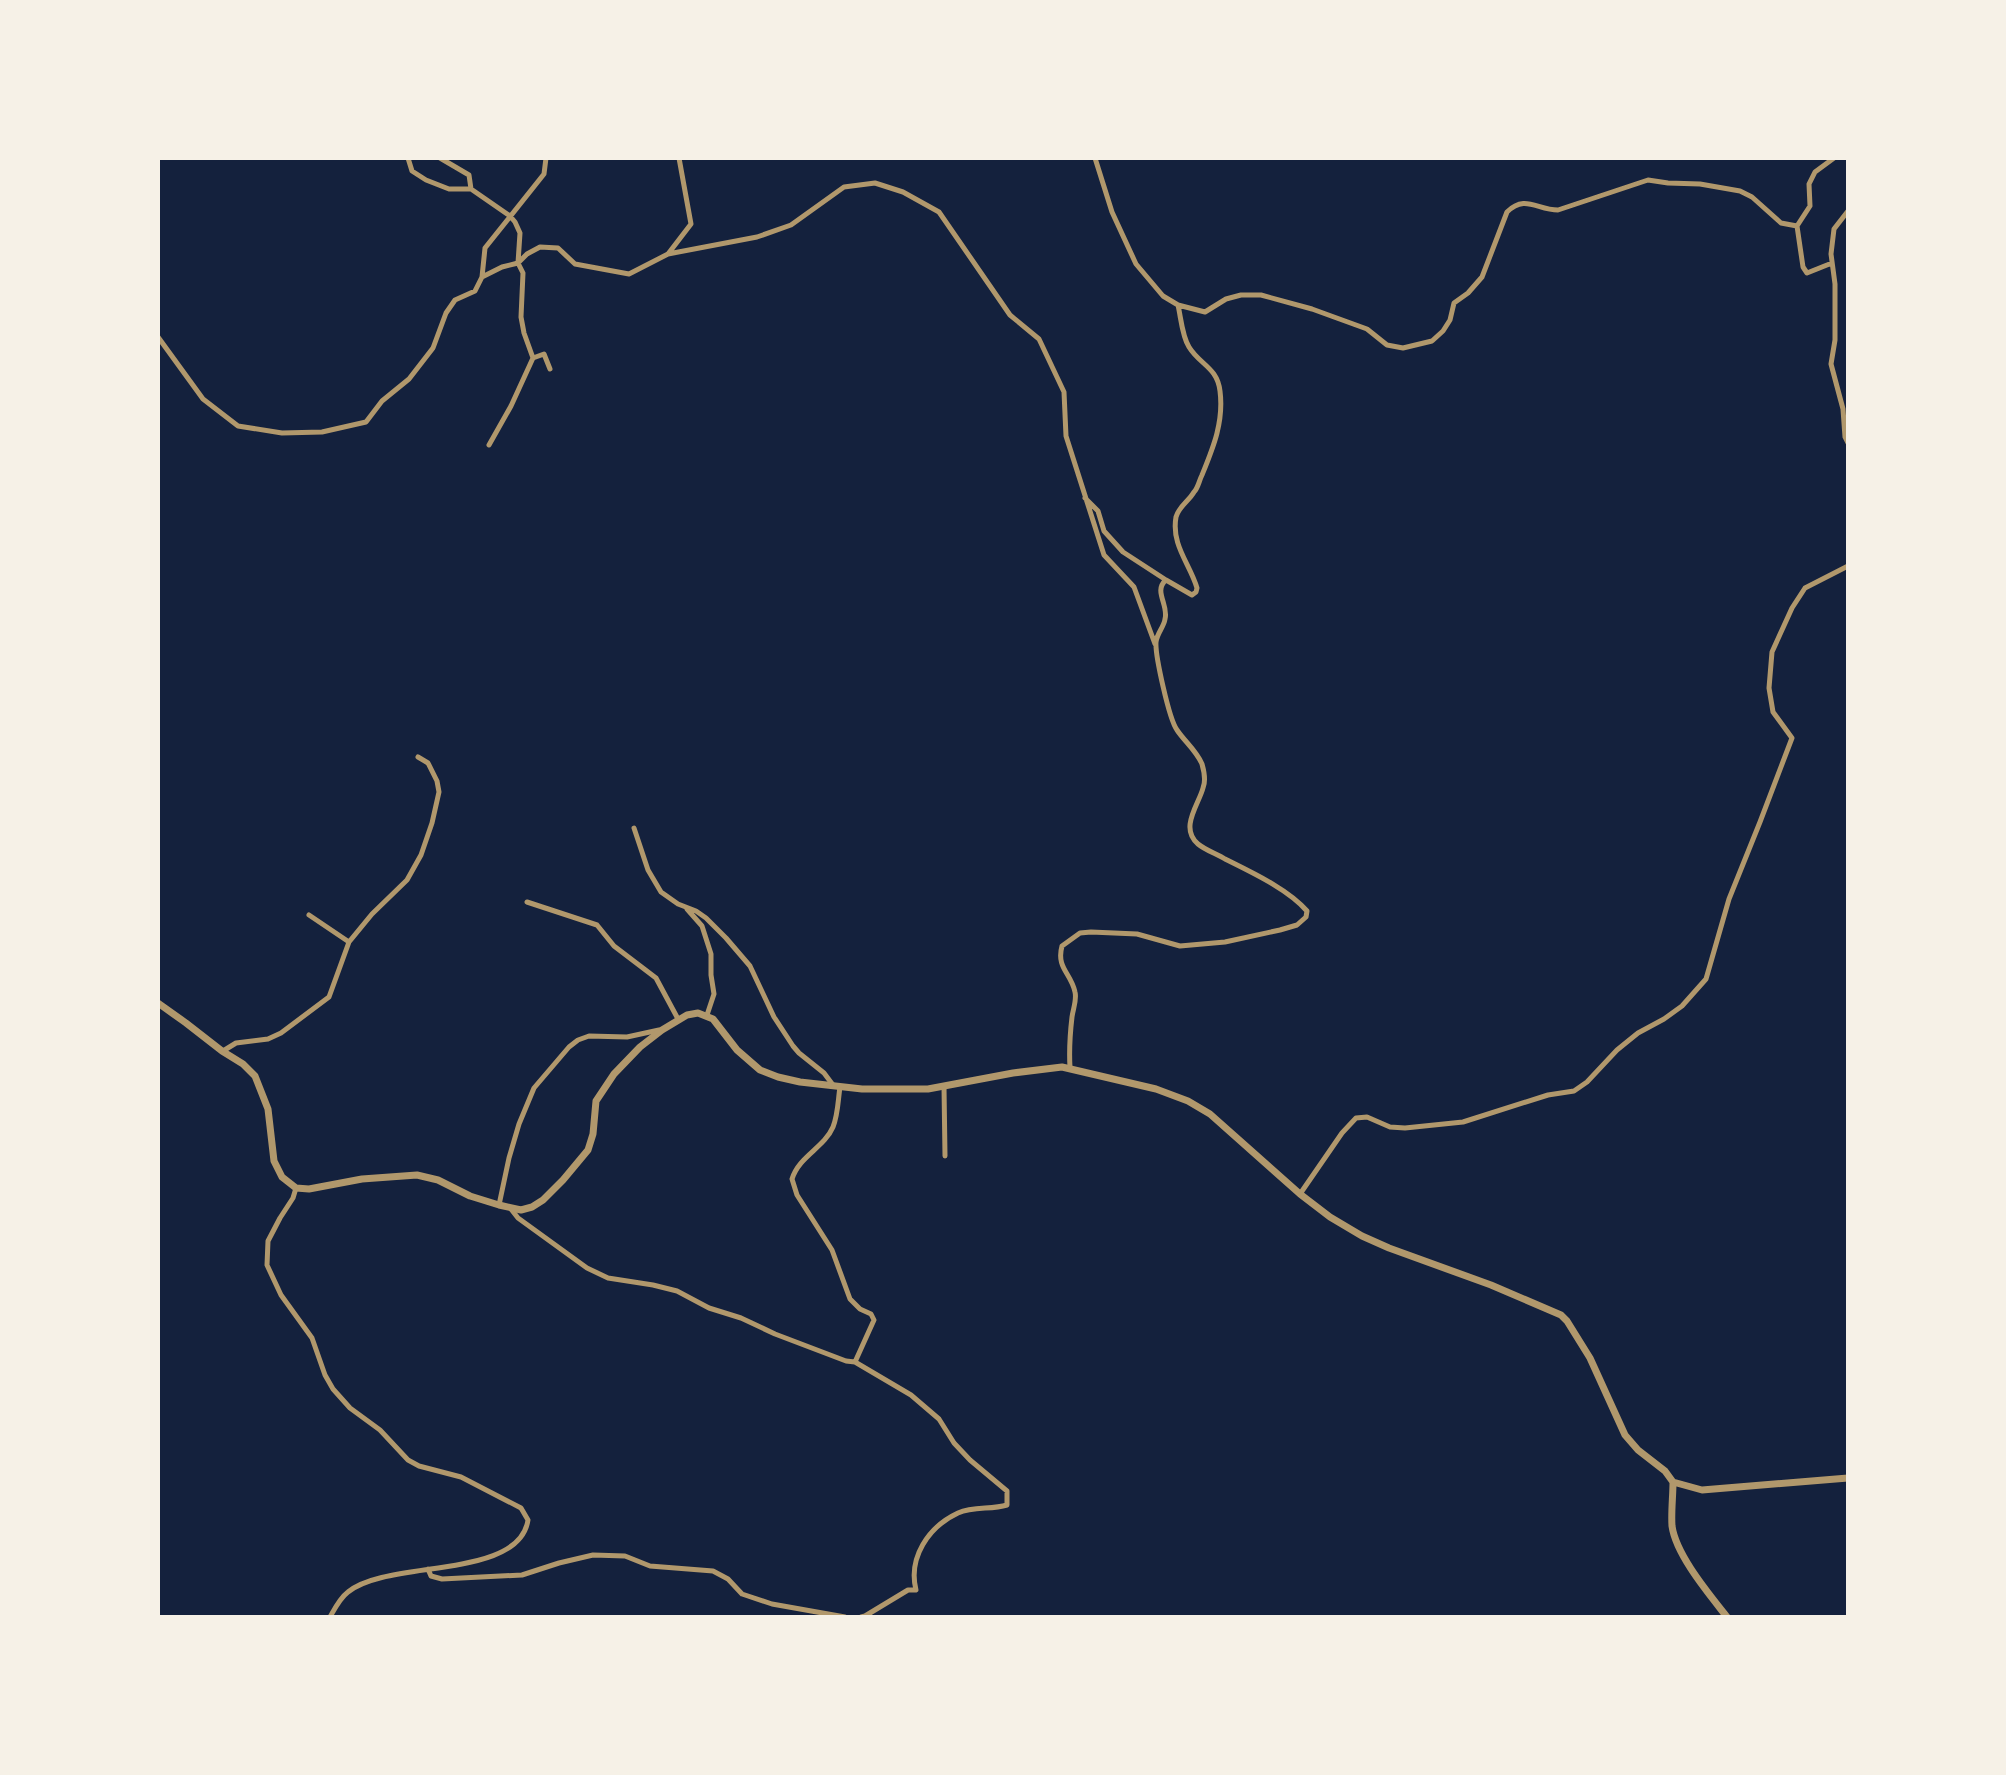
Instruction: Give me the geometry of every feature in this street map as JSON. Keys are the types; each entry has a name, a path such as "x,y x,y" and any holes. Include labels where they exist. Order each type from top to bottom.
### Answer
{"street":[{"path":"408,158 412,171 426,180 449,189 471,189 510,216 520,233 518,263 523,273 522,325 533,358 489,445"},
{"path":"158,337 203,399 238,426 282,433 322,432 366,422 382,401 409,379 433,348 446,313 455,300 475,291 482,277 485,248 544,174 546,158"},
{"path":"668,254 691,224 679,158"},
{"path":"1095,158 1112,212 1136,264 1163,296 1178,305 1205,312 1226,299 1261,295 1367,329 1387,345 1403,348 1432,341 1443,331 1450,320 1454,303 1482,277 1507,212 1523,202 1558,210 1648,180 1700,184 1740,191 1752,197 1781,223 1797,226"},
{"path":"1832,263 1807,273 1803,267 1797,226 1810,206 1809,184 1815,172 1834,158"},
{"path":"443,159 469,175 471,189"},
{"path":"482,277 518,263 540,247 558,248 575,264 629,274 668,254 757,237 791,225 844,187 875,183 903,192 939,212 1010,315 1039,339 1064,392 1066,436 1104,555 1134,587 1156,645 1168,710 1175,729 1192,747 1202,764 1204,787 1193,810 1191,832 1197,844 1265,880 1307,911 1306,917 1297,925 1204,944 1180,946 1137,934 1080,933 1062,946 1060,955 1062,969 1071,979 1076,996 1069,1045 1070,1068"},
{"path":"1848,211 1834,229 1831,254 1835,284 1835,340 1831,364 1848,443"},
{"path":"1837,224 1848,219"},
{"path":"1084,497 1098,511 1104,531 1123,552 1192,595 1196,592 1195,580 1178,546 1176,517 1195,491 1215,444 1220,422 1220,391 1217,378 1208,365 1186,343 1178,305"},
{"path":"533,358 544,354 550,369"},
{"path":"1300,1194 1356,1118 1367,1117 1390,1127 1405,1128 1463,1122 1548,1095 1574,1091 1638,1033 1682,1006 1706,979 1729,899 1792,738 1773,712 1769,688 1772,652 1805,588 1848,566"},
{"path":"1156,645 1166,617 1160,587 1166,580"},
{"path":"222,1051 236,1043 268,1039 281,1033 329,997 349,942 407,880 421,855 439,792 428,763 418,757"},
{"path":"634,828 648,870 657,886 667,896 696,911 716,927 750,966 774,1017 793,1046 836,1085 830,1133 800,1162 792,1179 797,1195 832,1250 850,1299 871,1314 874,1320 855,1362"},
{"path":"527,902 597,925 614,946 656,978 678,1019"},
{"path":"685,906 699,919 711,954 714,994 707,1015"},
{"path":"309,915 349,942"},
{"path":"158,1003 255,1076 268,1109 274,1161 282,1177 296,1188 417,1175 438,1180 470,1196 511,1209 527,1209 538,1204 583,1158 591,1143 600,1094 627,1059 662,1030 693,1013 707,1015 717,1023 737,1050 760,1070 790,1081 893,1090 944,1087 1039,1069 1070,1068 1156,1089 1200,1107 1300,1194 1330,1217 1375,1243 1491,1285 1561,1315 1590,1358 1625,1435 1673,1482 1672,1527 1688,1563 1727,1617"},
{"path":"499,1205 519,1124 534,1088 569,1047 589,1036 627,1037 662,1030"},
{"path":"944,1087 945,1156"},
{"path":"296,1188 268,1241 267,1265 281,1295 312,1338 333,1389 350,1408 380,1430 408,1460 461,1477 521,1508 528,1520 527,1529 502,1552 474,1561 375,1579 349,1590 330,1617"},
{"path":"511,1209 518,1218 587,1268 608,1278 677,1291 709,1308 855,1362 911,1395 939,1419 954,1443 970,1460 1007,1491 1007,1505 958,1513 940,1525 916,1556 913,1577 916,1590 908,1590 861,1617"},
{"path":"1673,1482 1702,1490 1848,1478"},
{"path":"428,1569 431,1576 442,1579 498,1577 522,1575 593,1555 625,1556 650,1566 713,1571 728,1579 742,1594 772,1604 845,1617"}]}
